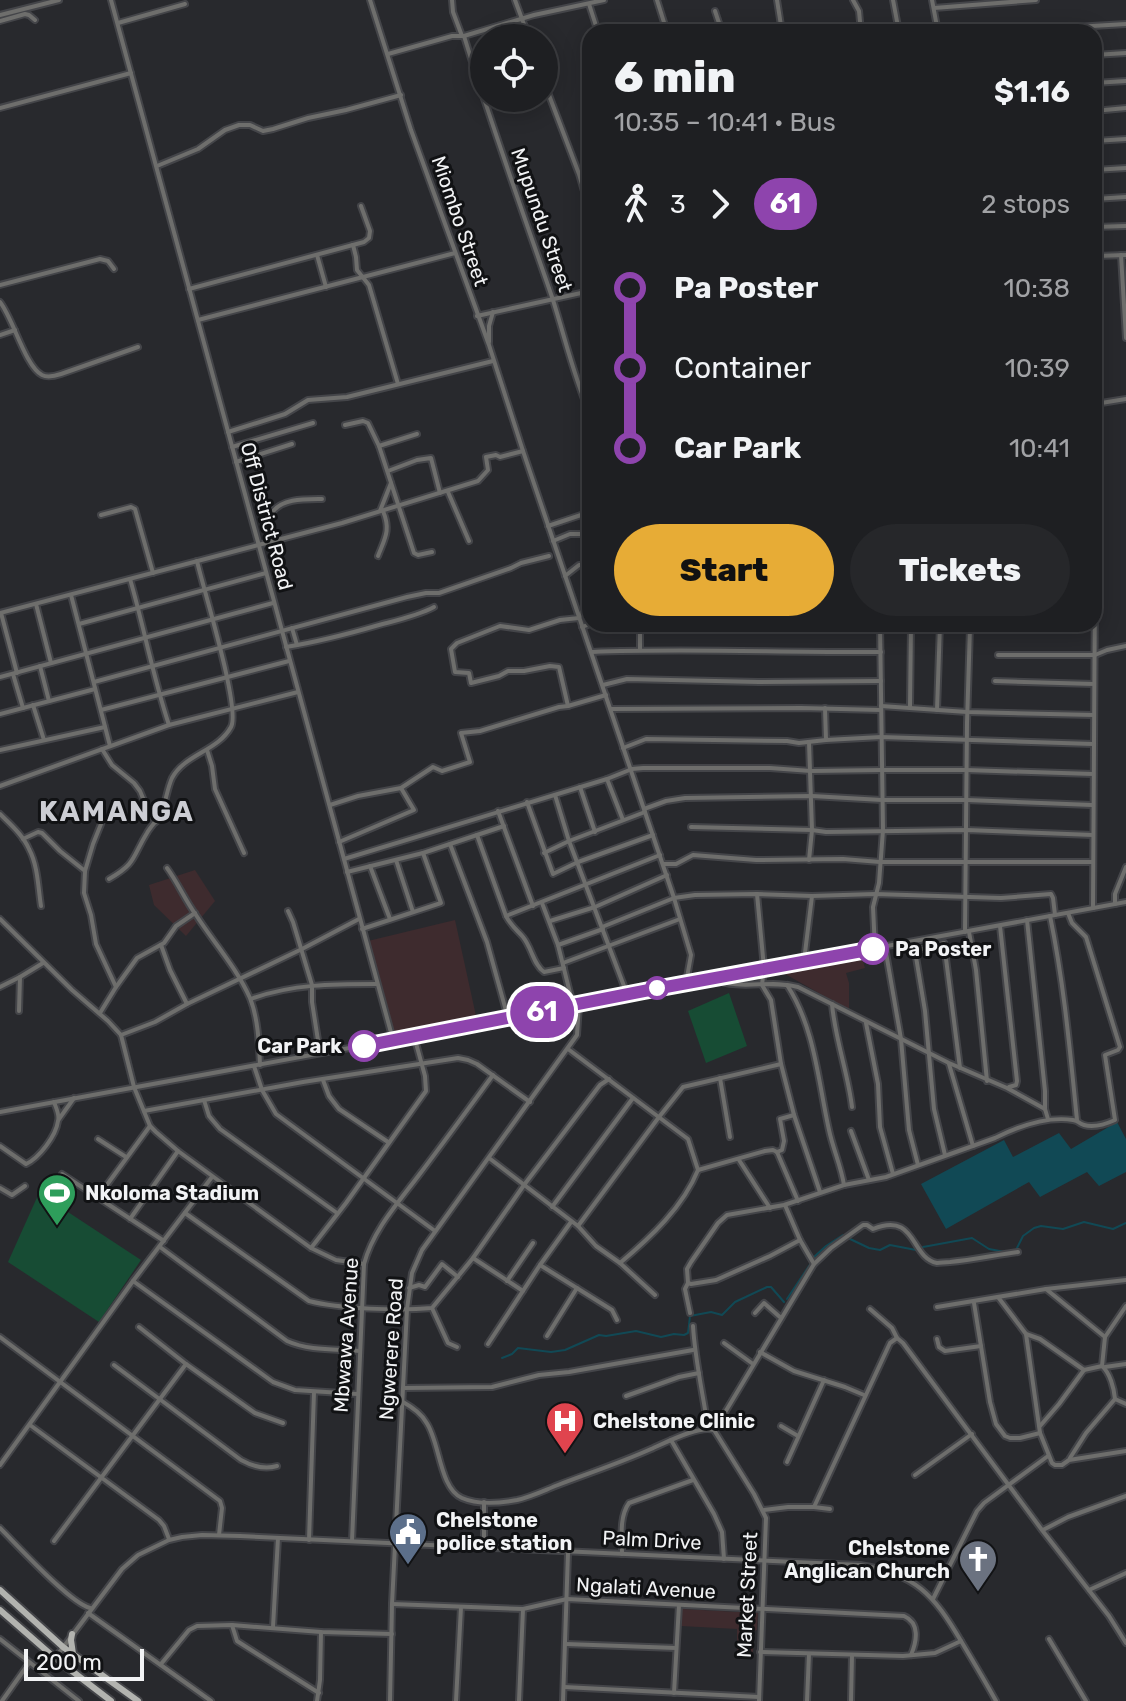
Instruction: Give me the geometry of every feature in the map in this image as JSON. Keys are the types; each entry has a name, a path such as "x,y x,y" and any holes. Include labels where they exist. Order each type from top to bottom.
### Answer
{"main road":[{"path":"0,1590 63,1647 138,1701"},
{"path":"0,1610 111,1701"},
{"path":"53,1638 60,1639 72,1634"},
{"path":"72,1634 73,1654"}],"street":[{"path":"0,18 59,0"},
{"name":"Off District Road","path":"111,0 393,1040"},
{"name":"Miombo Street","path":"370,0 411,130 489,345 582,627"},
{"name":"Mupundu Street","path":"452,0 453,12 552,298 582,395"},
{"path":"515,0 524,24"},
{"path":"388,54 604,0"},
{"path":"657,0 664,24"},
{"path":"777,0 781,24"},
{"path":"853,0 859,11 860,24"},
{"path":"893,0 898,24"},
{"path":"932,0 937,24"},
{"path":"934,8 1036,0"},
{"path":"592,2 596,24"},
{"path":"118,23 185,4"},
{"path":"715,11 719,24"},
{"path":"0,18 25,14 35,20"},
{"path":"1102,25 1126,24"},
{"path":"1102,54 1126,53"},
{"path":"0,108 131,73"},
{"path":"1102,82 1126,81"},
{"path":"157,166 198,149 225,130 239,125 250,125 263,131 401,95"},
{"path":"1102,110 1126,108"},
{"path":"555,112 582,184"},
{"path":"1102,140 1126,139"},
{"path":"1102,170 1126,168"},
{"path":"1102,198 1126,197"},
{"path":"189,289 364,242 370,237 361,206"},
{"path":"1102,227 1126,226"},
{"path":"353,245 357,270 369,285 398,384"},
{"path":"198,320 455,253"},
{"path":"317,255 326,287"},
{"path":"1102,256 1123,255 1126,338"},
{"path":"0,285 100,259 108,261 114,269"},
{"path":"477,316 582,292"},
{"path":"0,302 36,370 47,376 138,347"},
{"path":"489,345 493,312"},
{"path":"0,335 15,330"},
{"path":"228,432 285,414 308,400 347,397 493,361"},
{"path":"1102,403 1126,399"},
{"path":"345,425 366,422 374,433 414,553 432,552"},
{"path":"232,447 313,423"},
{"path":"379,446 417,434"},
{"path":"236,462 292,444"},
{"path":"23,708 1,613 381,512 481,480 488,470 486,457 523,451"},
{"path":"387,471 429,457 440,493"},
{"path":"378,556 388,532 381,512 391,483"},
{"path":"448,491 469,541"},
{"path":"267,542 271,514 278,507 290,501 322,499"},
{"path":"101,515 131,507 135,509 153,573"},
{"path":"548,526 582,515"},
{"path":"553,541 570,534 582,534"},
{"path":"94,682 407,597 439,593 549,556"},
{"path":"109,879 133,862 162,810 173,777 187,761 207,750 230,730 234,718 197,561"},
{"path":"565,576 582,565"},
{"path":"79,624 266,573"},
{"path":"130,579 169,725"},
{"path":"71,595 110,746"},
{"path":"0,677 273,603"},
{"path":"36,604 51,663"},
{"path":"286,647 419,614 434,607"},
{"path":"568,706 559,667 508,671 471,683 469,673 455,672 451,649 457,643 500,626 529,630 560,620 579,618 582,611"},
{"path":"292,628 297,645"},
{"name":"Miombo Street","path":"584,632 632,769 691,955 686,983"},
{"path":"640,632 640,650"},
{"path":"875,949 873,907 879,883 883,830 880,632"},
{"path":"910,706 911,632"},
{"path":"937,710 940,632"},
{"path":"970,632 966,770 967,932 976,970 987,1081"},
{"path":"1093,908 1094,632"},
{"path":"998,655 1095,655 1126,646"},
{"path":"592,652 881,652"},
{"path":"101,710 289,661"},
{"path":"40,666 49,701"},
{"path":"603,685 627,679 881,681"},
{"path":"995,681 1094,684"},
{"path":"0,714 95,689"},
{"path":"0,786 169,725 298,692"},
{"path":"329,805 401,788 433,767 442,771 470,762 461,733 480,731 606,695"},
{"path":"33,705 44,740"},
{"path":"611,709 910,706 967,712 1094,715"},
{"path":"825,708 826,740"},
{"path":"0,750 105,727"},
{"path":"623,748 646,739 809,742 881,737 1093,744"},
{"path":"809,742 812,796 809,860"},
{"path":"102,749 112,765 140,791 156,822"},
{"path":"207,750 215,789 244,853"},
{"path":"344,859 632,769 966,770 1093,774"},
{"path":"607,779 623,820"},
{"path":"580,787 595,832"},
{"path":"339,842 414,810 401,788"},
{"path":"555,795 569,841 627,994"},
{"path":"544,853 666,801 685,798 812,796 1093,805"},
{"path":"527,802 553,874 653,835"},
{"path":"498,811 533,906"},
{"path":"0,814 23,839 34,862 41,906"},
{"path":"101,824 85,871 84,893 94,936 116,987"},
{"path":"347,872 423,853 504,826"},
{"path":"691,827 826,832 967,830 1093,835"},
{"path":"23,839 42,833 85,871"},
{"path":"477,835 506,916 525,940 541,971 564,966 680,919"},
{"path":"450,844 487,942 508,1018"},
{"path":"362,929 441,903 423,853"},
{"path":"506,916 660,855"},
{"path":"663,864 676,864 693,855 756,860 1092,862"},
{"path":"396,860 413,912"},
{"path":"370,866 390,919"},
{"path":"1115,904 1115,894 1126,867"},
{"path":"167,868 224,951 251,999 258,1031 257,1065 262,1090 276,1114 435,1231"},
{"path":"550,921 595,907 667,875"},
{"path":"757,894 764,968 762,985 771,1000 781,1064 794,1115 820,1192"},
{"path":"558,945 674,898 695,895 875,894 1001,898 1051,894 1077,1120"},
{"path":"804,961 812,896"},
{"path":"0,1112 1126,902"},
{"path":"542,903 576,1005"},
{"path":"288,911 312,985 320,1053"},
{"path":"100,1013 137,958 161,945 176,926 195,913"},
{"path":"690,1313 685,1289 687,1269 723,1217 731,1213 785,1205 844,1185 893,1174 1048,1119 1077,1120 1083,1125 1096,1125 1116,1119 1105,1055 1120,1047 1086,937 1072,923 1068,913"},
{"path":"0,919 121,1035 134,1087 150,1126 178,1151 311,1248 336,1260 364,1264"},
{"path":"121,1035 155,1022 359,919"},
{"path":"1027,920 1048,1119"},
{"path":"1000,925 1017,1081 1016,1085 1007,1088"},
{"path":"943,936 960,1068"},
{"path":"944,943 915,951 925,1011 934,1109 945,1155"},
{"path":"161,945 187,1004"},
{"path":"885,947 901,1039 909,1130 918,1165"},
{"path":"0,987 44,963"},
{"path":"19,1011 20,977"},
{"path":"710,978 726,984 785,984 798,987 1045,1109"},
{"path":"251,999 312,985 377,984"},
{"path":"785,984 799,1004 807,1024 844,1185"},
{"path":"832,1004 852,1107"},
{"name":"Ngwerere Road","path":"390,1701 408,1288 416,1260 435,1231 577,1035 576,1005"},
{"path":"866,1022 878,1084 882,1138 893,1174"},
{"path":"311,1248 426,1091 427,1084 414,1036"},
{"path":"568,1049 688,1139 698,1170 677,1208 620,1263"},
{"path":"144,1111 458,1058 468,1060 493,1075 530,1102"},
{"path":"949,1063 973,1146"},
{"path":"578,1226 683,1087 781,1064"},
{"path":"600,1085 601,1074"},
{"name":"Mbwawa Avenue","path":"352,1541 364,1264 372,1239 493,1075"},
{"path":"720,1078 730,1137"},
{"path":"185,1213 309,1301 362,1307 432,1308 473,1258 600,1085 609,1079"},
{"path":"323,1080 329,1096 339,1109 388,1142"},
{"path":"0,1146 29,1164 47,1144 59,1119 75,1098"},
{"path":"552,1207 633,1098"},
{"path":"204,1100 209,1116 220,1129 337,1213"},
{"path":"54,1102 59,1119"},
{"path":"698,1170 765,1151 782,1150 780,1119 794,1115"},
{"path":"98,1197 150,1126"},
{"path":"851,1131 869,1180"},
{"path":"98,1139 127,1157"},
{"path":"130,1219 178,1151"},
{"path":"777,1152 798,1201"},
{"path":"489,1158 578,1226 596,1246 655,1295"},
{"path":"739,1160 770,1208"},
{"path":"62,1174 164,1241"},
{"path":"0,1465 213,1176"},
{"path":"0,1188 12,1195 25,1186"},
{"path":"785,1205 814,1264"},
{"path":"488,1344 571,1222"},
{"path":"403,1402 428,1423 445,1478 452,1490 462,1498 505,1502 524,1498 617,1464 671,1440 708,1428 714,1430 814,1264 865,1224 873,1229 888,1224 904,1229 928,1259 936,1263 969,1261 1018,1252"},
{"path":"688,1283 716,1280 800,1240"},
{"path":"507,1281 533,1243"},
{"path":"160,1247 287,1341 296,1345 360,1351"},
{"path":"473,1258 523,1291"},
{"path":"408,1288 425,1287 442,1264 458,1277"},
{"path":"540,1265 612,1310 617,1320"},
{"path":"937,1307 1046,1289 1126,1280"},
{"path":"133,1281 273,1382 295,1390 357,1394"},
{"path":"547,1336 577,1288"},
{"path":"1046,1289 1105,1337"},
{"path":"998,1297 1026,1334 1039,1430 1048,1456 1055,1465 1069,1460 1086,1433 1115,1399 1103,1367 1105,1337 1126,1306"},
{"path":"974,1302 990,1402 996,1424 1005,1436 1020,1438 1039,1430 1084,1370"},
{"path":"755,1313 764,1303 781,1318"},
{"path":"432,1308 448,1343 457,1347"},
{"path":"870,1309 892,1328 1109,1616 1126,1643"},
{"path":"693,1326 693,1350 708,1428"},
{"path":"139,1327 255,1413 283,1423"},
{"path":"1026,1334 1040,1339 1084,1370 1126,1364"},
{"path":"0,1337 220,1501 219,1535"},
{"path":"814,1507 890,1343 897,1338"},
{"path":"937,1339 939,1347 945,1351 981,1346"},
{"path":"724,1343 753,1364"},
{"path":"404,1388 492,1387 539,1375 693,1350"},
{"path":"760,1352 794,1371 865,1395"},
{"path":"54,1541 186,1364"},
{"path":"114,1365 241,1460 255,1466 277,1466"},
{"path":"626,1396 699,1373"},
{"path":"787,1462 824,1380"},
{"path":"309,1540 314,1392"},
{"path":"1115,1399 1126,1404"},
{"path":"30,1425 159,1520 169,1540"},
{"path":"781,1426 798,1436"},
{"name":"Market Street","path":"714,1430 764,1510 767,1522 759,1699"},
{"path":"915,1475 972,1434"},
{"path":"671,1440 722,1532 724,1559"},
{"path":"1069,1460 1126,1451"},
{"path":"933,1599 977,1511 1048,1456"},
{"path":"622,1554 623,1516 629,1503 693,1480"},
{"path":"1042,1530 1126,1496"},
{"path":"484,1502 484,1548"},
{"path":"764,1510 788,1507 830,1509"},
{"path":"0,1528 77,1602 211,1701"},
{"name":"Palm Drive","path":"55,1658 122,1569 149,1548 169,1540 219,1535 352,1541 878,1568 906,1579 933,1599 996,1701"},
{"path":"273,1628 278,1538"},
{"path":"563,1701 568,1553"},
{"path":"1089,1590 1126,1573"},
{"name":"Ngalati Avenue","path":"392,1604 523,1609 567,1599 898,1615 908,1617 915,1626 911,1655"},
{"path":"674,1693 679,1605"},
{"path":"456,1701 461,1607"},
{"path":"519,1701 523,1609"},
{"path":"161,1664 191,1628 197,1626 232,1625 392,1634"},
{"path":"232,1625 237,1641 319,1693"},
{"path":"317,1701 321,1632"},
{"path":"0,1639 79,1701"},
{"path":"1049,1639 1086,1701"},
{"path":"760,1652 911,1655 935,1653 961,1641"},
{"path":"566,1644 676,1648"},
{"path":"807,1701 809,1654"},
{"path":"851,1701 852,1655"},
{"path":"2,1701 29,1663"},
{"path":"564,1687 759,1699"}],"shaded area":[{"path":"195,870 215,901 186,936 154,905 149,885"},
{"path":"455,920 476,1016 393,1036 368,941"},
{"path":"862,958 865,968 846,973 849,1010 778,970"},
{"path":"682,1609 758,1613 753,1652 737,1651 737,1629 681,1626"}],"green space":[{"path":"729,993 747,1046 706,1063 688,1011"},
{"name":"Nkoloma Stadium","path":"39,1193 141,1260 99,1322 8,1262"}],"water":[{"path":"1117,1122 1126,1139 1126,1172 1099,1186 1087,1172 1040,1197 1029,1182 946,1229 921,1184 1004,1140 1013,1157 1059,1133 1071,1149"}],"waterway":[{"path":"1012,1252 1023,1236 1041,1226 1063,1229 1084,1222 1113,1229 1126,1223"},
{"path":"814,1257 843,1235"},
{"path":"848,1238 880,1250 890,1245 916,1250"},
{"path":"923,1247 972,1238 989,1249 1005,1252"},
{"path":"787,1299 811,1263"},
{"path":"502,1358 518,1348 551,1352 565,1350 599,1335 636,1331 661,1337 684,1335 688,1333 690,1316 711,1312 722,1315 735,1302 767,1287 771,1287 784,1302"}],"bus line":[{"name":"61","path":"364,1046 873,949"}],"place":[{"name":"Pa Poster","path":"873,949"},
{"name":"Car Park","path":"364,1046"},
{"name":"Nkoloma Stadium","path":"57,1227"},
{"name":"Chelstone Clinic","path":"565,1455"},
{"name":"Chelstone police station","path":"408,1566"},
{"name":"Chelstone Anglican Church","path":"978,1593"}],"district":[{"name":"KAMANGA","path":"117,811"}]}
